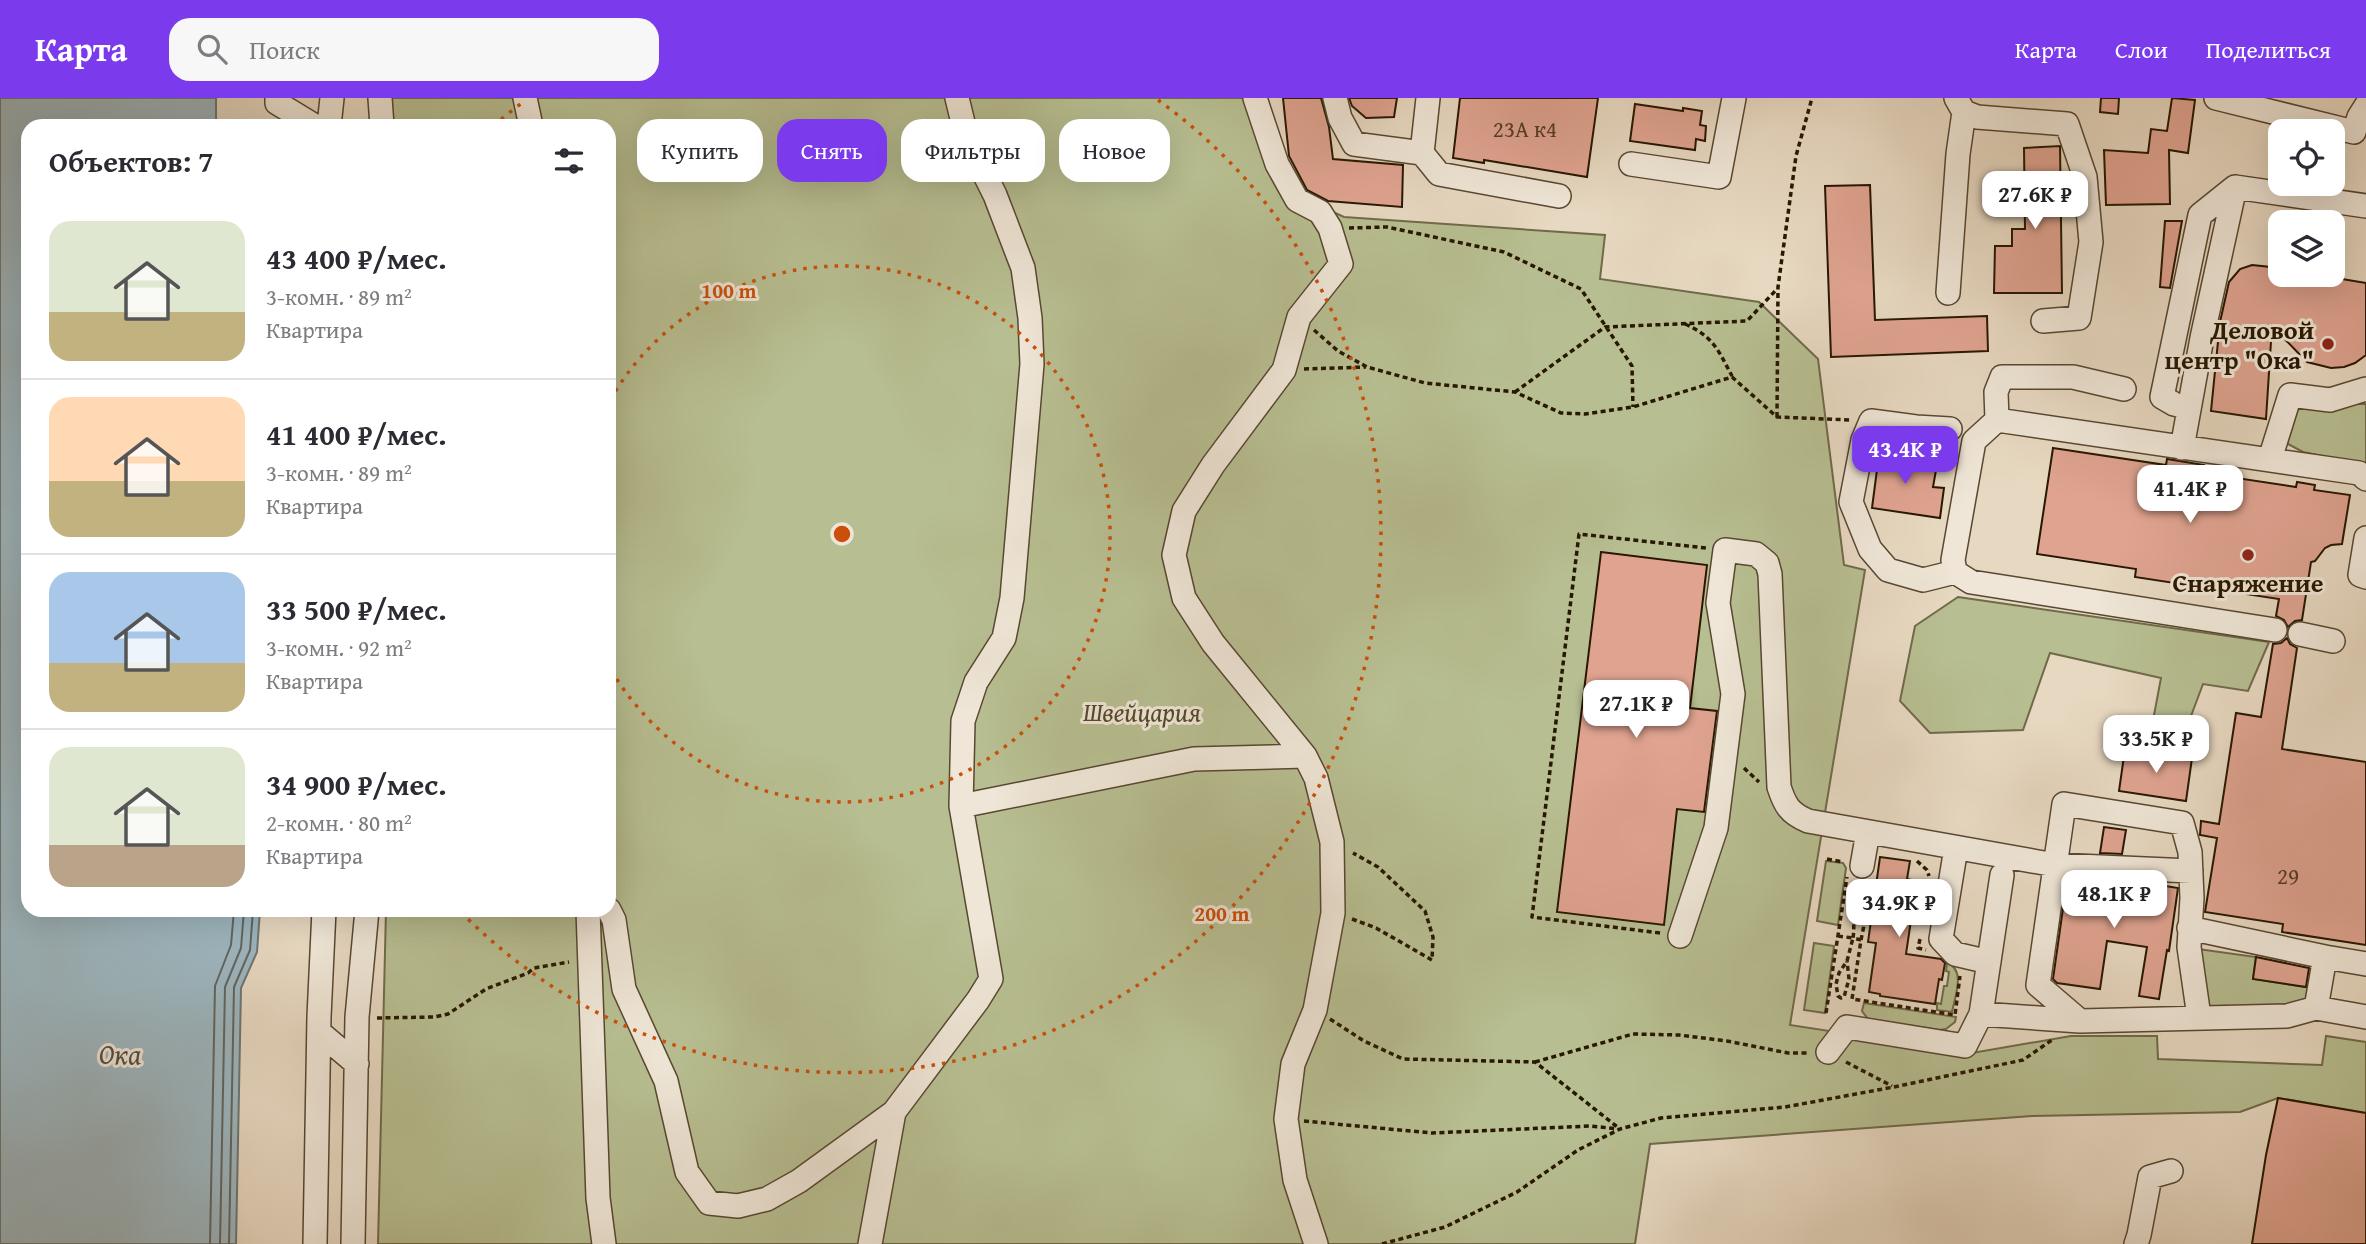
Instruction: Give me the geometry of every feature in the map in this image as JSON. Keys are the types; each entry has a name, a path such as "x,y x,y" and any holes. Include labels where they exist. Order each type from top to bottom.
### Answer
{"lane":[{"path":"277,98 277,103 303,119"},
{"path":"330,119 332,98"},
{"path":"380,98 382,119"},
{"path":"526,98 530,119"},
{"path":"612,917 624,989 666,1081 687,1172 709,1203 738,1206 767,1199 799,1181 894,1112 991,979 961,806 963,720 976,682 1004,638 1012,598 1032,365 1030,318 1023,268 995,195 967,139 957,98"},
{"path":"1255,98 1277,164 1297,200 1320,212 1331,228 1341,264 1299,317 1284,370 1213,465 1184,511 1174,555 1184,598 1213,643 1305,756 1316,778 1332,842 1333,913 1315,1010 1293,1064 1286,1119 1295,1180 1316,1244"},
{"path":"1335,98 1340,118 1354,144 1422,153 1439,174 1559,196"},
{"path":"1422,153 1428,98"},
{"path":"1632,164 1719,177 1734,98"},
{"path":"2216,98 2354,132 2366,106"},
{"path":"1948,293 1960,105"},
{"path":"1960,105 1977,117 2067,124 2085,177 2091,242 2079,318 2043,321"},
{"path":"2182,448 2202,338 2235,187 2366,206"},
{"path":"1955,572 1953,560 1974,441 1997,420 1996,392 2002,377 2073,377 2124,389"},
{"path":"2270,459 2290,395 2330,400 2366,389"},
{"path":"1997,420 2270,459 2359,473 2366,478"},
{"path":"1950,429 1916,428 1871,421 1863,440 1851,502 1870,549 1888,570 1923,580 1955,572 1971,582 2275,630"},
{"path":"2366,538 2360,575 2366,577"},
{"path":"1680,936 1716,828 1733,694 1718,603 1725,550 1756,554 1767,562 1770,573 1779,787 1784,801 1795,816 1808,821 2055,865 2191,871"},
{"path":"2300,635 2333,641"},
{"path":"961,806 1194,759 1305,756"},
{"path":"2080,1021 2038,985 2064,804 2184,816 2191,871 2189,947 2199,1017"},
{"path":"1858,870 1868,832"},
{"path":"1956,848 1941,939 1955,954 1989,962"},
{"path":"1828,1052 1847,1027 1965,1046 1981,1014 2002,875"},
{"path":"315,1244 324,917"},
{"path":"353,1244 357,1020 366,917"},
{"path":"588,917 598,1198 604,1244"},
{"path":"2189,928 2366,964"},
{"path":"2316,1009 2325,957"},
{"path":"1981,1014 2080,1021 2287,1016 2316,1009 2366,1017"},
{"path":"319,1032 357,1064"},
{"path":"870,1244 894,1112"},
{"path":"2136,1244 2150,1177 2171,1171"}],"path":[{"path":"1777,417 1779,287 1796,156 1812,98"},
{"path":"1331,228 1387,227 1504,252 1581,289 1632,366 1633,407"},
{"path":"1515,392 1605,327 1747,321 1779,287"},
{"path":"1299,317 1338,351 1367,367 1425,383 1515,392 1561,412 1585,414 1633,407 1732,377"},
{"path":"1683,324 1704,332 1732,377 1777,417 1871,421"},
{"path":"1284,370 1367,367"},
{"path":"1680,936 1532,917 1579,534 1725,550"},
{"path":"1740,763 1766,788"},
{"path":"1332,842 1378,867 1426,911 1433,937 1432,960 1376,928 1333,913"},
{"path":"1827,859 1844,862 1858,870 1871,891 1852,999 1955,1015 1960,970"},
{"path":"1916,861 1927,870 1929,880"},
{"path":"1847,961 1836,984 1838,996 1841,998 1849,987 1847,961 1856,922 1851,891 1858,870"},
{"path":"1854,909 1861,895 1858,870"},
{"path":"1826,1013 1838,936 1858,870"},
{"path":"1921,935 1918,948 1931,951"},
{"path":"1838,936 1861,940"},
{"path":"357,1020 448,1014 486,989 528,973 534,968 569,962 589,950"},
{"path":"1315,1010 1364,1041 1403,1059 1535,1062 1633,1034 1679,1035 1788,1053 1828,1052 1894,1087"},
{"path":"1382,1244 1445,1227 1517,1192 1578,1150 1620,1129 1661,1118 1785,1107 2023,1060 2080,1021"},
{"path":"1535,1062 1620,1129"},
{"path":"1286,1119 1432,1133 1591,1126 1620,1129"}],"green space":[{"name":"Швейцария","path":"389,98 1265,98 1300,197 1344,217 1605,235 1600,279 1759,302 1818,359 1844,565 1865,570 1790,1025 1972,1053 2071,1036 2157,1036 2158,1059 2322,1065 2326,1036 2366,1042 2366,1113 2278,1098 2240,1112 2032,1116 1650,1144 1635,1244 378,1244 386,917 616,917 616,119 391,119"},
{"path":"2299,404 2366,404 2366,465 2303,452 2288,444 2284,434"},
{"path":"1958,597 2269,642 2248,691 2203,684 2188,724 2166,732 2154,715 2161,678 2050,653 2023,730 1930,733 1900,701 1915,626"},
{"path":"1826,861 1843,863 1846,868 1838,925 1817,921"},
{"path":"1814,943 1834,946 1825,1013 1804,1010"},
{"path":"2198,949 2256,957 2253,979 2313,988 2311,1003 2211,1008 2203,995"},
{"path":"1947,963 1953,966 1958,977 1952,1012 1937,1010 1937,1003 1941,1004 1944,986 1947,986"},
{"path":"1864,1003 1956,1017 1955,1022 1946,1029 1939,1030 1868,1019 1862,1011"}],"water":[{"name":"Ока","path":"0,98 216,98 216,119 21,119 21,917 260,917 257,952 241,988 236,1244 0,1244"}],"building":[{"path":"1283,98 1321,98 1329,127 1333,159 1403,165 1402,207 1328,201 1307,190 1289,156"},
{"path":"1349,98 1397,98 1394,117 1366,118 1352,106"},
{"path":"1460,98 1598,98 1587,177 1484,160 1484,163 1453,158"},
{"path":"2101,98 2119,98 2118,114 2100,112"},
{"path":"2172,98 2195,100 2188,153 2169,150 2170,204 2106,205 2104,150 2148,153 2151,129 2167,131"},
{"path":"1635,104 1702,111 1700,125 1706,126 1705,141 1696,139 1695,150 1630,141"},
{"path":"2060,146 2062,293 1994,293 1995,246 2012,246 2012,229 2025,229 2024,148"},
{"path":"1870,185 1875,320 1987,316 1988,351 1831,357 1825,186"},
{"path":"2165,221 2182,221 2170,288 2160,287"},
{"name":"Деловой центр \"Ока\"","path":"2252,265 2268,267 2268,287 2345,287 2345,280 2366,283 2366,355 2344,367 2331,368 2307,362 2272,326 2266,419 2211,411 2220,322 2229,282 2240,269"},
{"path":"1881,439 1899,441 1896,465 1936,470 1933,487 1944,488 1940,518 1872,508"},
{"path":"2053,448 2166,465 2167,459 2204,465 2203,473 2296,487 2297,482 2315,485 2314,490 2350,495 2342,544 2325,548 2315,561 2311,562 2302,620 2295,621 2288,627 2284,620 2276,616 2279,599 2135,577 2136,569 2037,554"},
{"path":"1601,552 1707,565 1690,708 1717,711 1704,812 1677,809 1664,925 1557,912"},
{"path":"2287,638 2290,644 2297,648 2282,749 2366,762 2366,945 2282,932 2283,924 2205,912 2217,838 2200,835 2201,821 2219,824 2236,713 2261,717 2273,644 2281,643"},
{"path":"2125,749 2192,758 2186,801 2119,791"},
{"path":"2104,827 2126,830 2122,854 2100,853"},
{"path":"1880,857 1910,861 1907,879 1916,881 1913,901 1917,901 1915,921 1911,920 1906,954 1941,959 1945,963 1935,1004 1869,992 1876,943 1868,942"},
{"path":"2067,880 2147,883 2178,888 2159,999 2139,996 2147,947 2107,941 2100,989 2057,983 2053,979"},
{"path":"2256,957 2309,968 2306,987 2253,979"},
{"path":"2278,1098 2366,1113 2366,1244 2252,1244"}],"place":[{"name":"Деловой центр \"Ока\"","path":"2328,344"},
{"name":"Снаряжение","path":"2248,555"}]}
